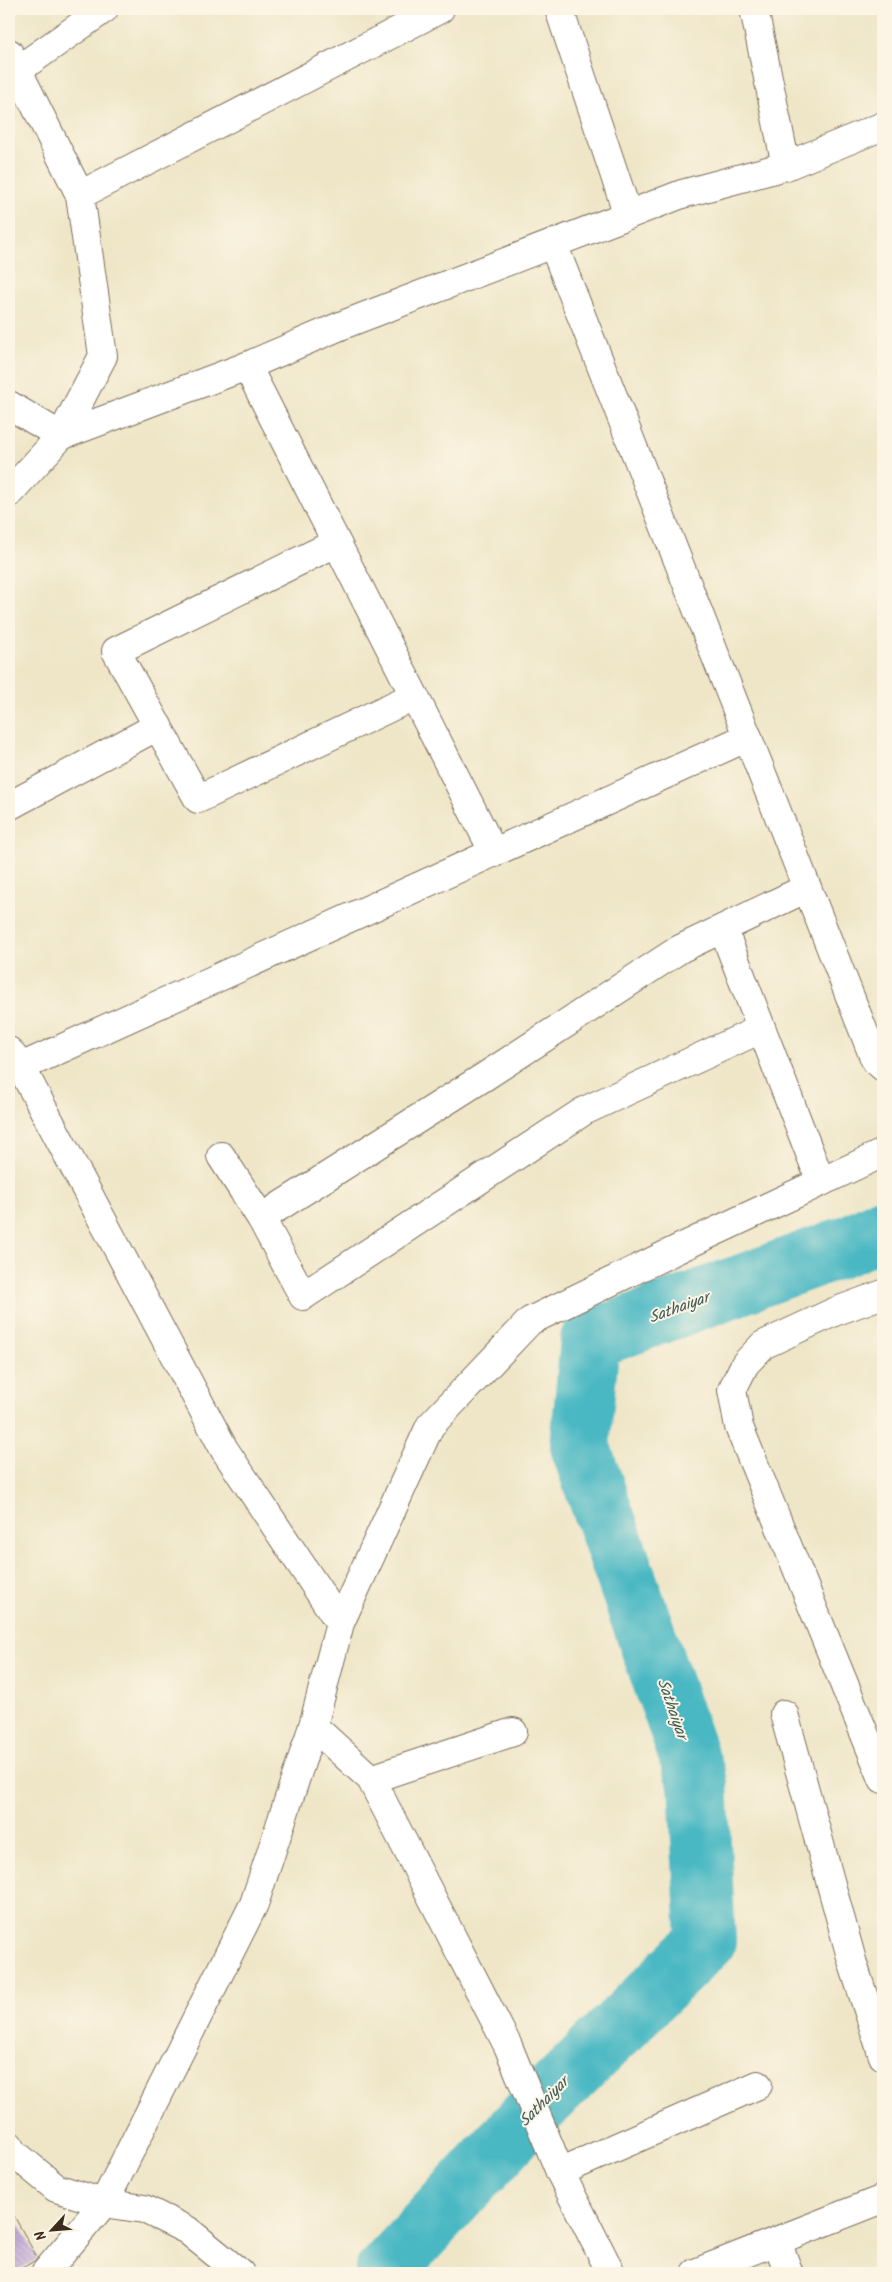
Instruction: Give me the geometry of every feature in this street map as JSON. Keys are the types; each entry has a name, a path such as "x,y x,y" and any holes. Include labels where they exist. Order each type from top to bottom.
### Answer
{"street":[{"path":"9,494 61,436 103,356 80,195 12,65 104,9"},
{"path":"80,195 440,9"},
{"path":"559,9 628,215"},
{"path":"754,9 786,166"},
{"path":"61,436 247,366 345,324 682,194 786,166 883,126"},
{"path":"553,244 875,1060 883,1067"},
{"path":"247,366 494,853"},
{"path":"9,405 61,436"},
{"path":"336,543 116,650 198,799 414,696"},
{"path":"9,806 158,726"},
{"path":"340,1623 224,1449 15,1059 494,853 748,737"},
{"path":"261,1218 484,1077 680,949 807,888"},
{"path":"722,928 821,1182"},
{"path":"222,1156 261,1218 303,1296 584,1111 762,1028"},
{"path":"45,2273 104,2203 254,1904 313,1726 340,1623 430,1426 530,1321 883,1153"},
{"path":"883,1294 834,1312 763,1345 745,1364 732,1390 739,1427 883,1779"},
{"path":"784,1714 853,1964 883,2056"},
{"path":"313,1726 371,1779 508,2046 560,2172 611,2273"},
{"path":"371,1779 513,1732"},
{"path":"560,2172 758,2084"},
{"path":"9,2145 14,2153 56,2188 104,2203 144,2209 187,2230 240,2273"},
{"path":"695,2273 883,2199"},
{"path":"777,2242 789,2273"}],"building":[{"path":"9,2207 38,2259 13,2273 9,2273"}],"waterway":[{"name":"Sathaiyar","path":"384,2273 535,2110 706,1941 698,1783 580,1446 590,1340 851,1244 883,1228"}]}
